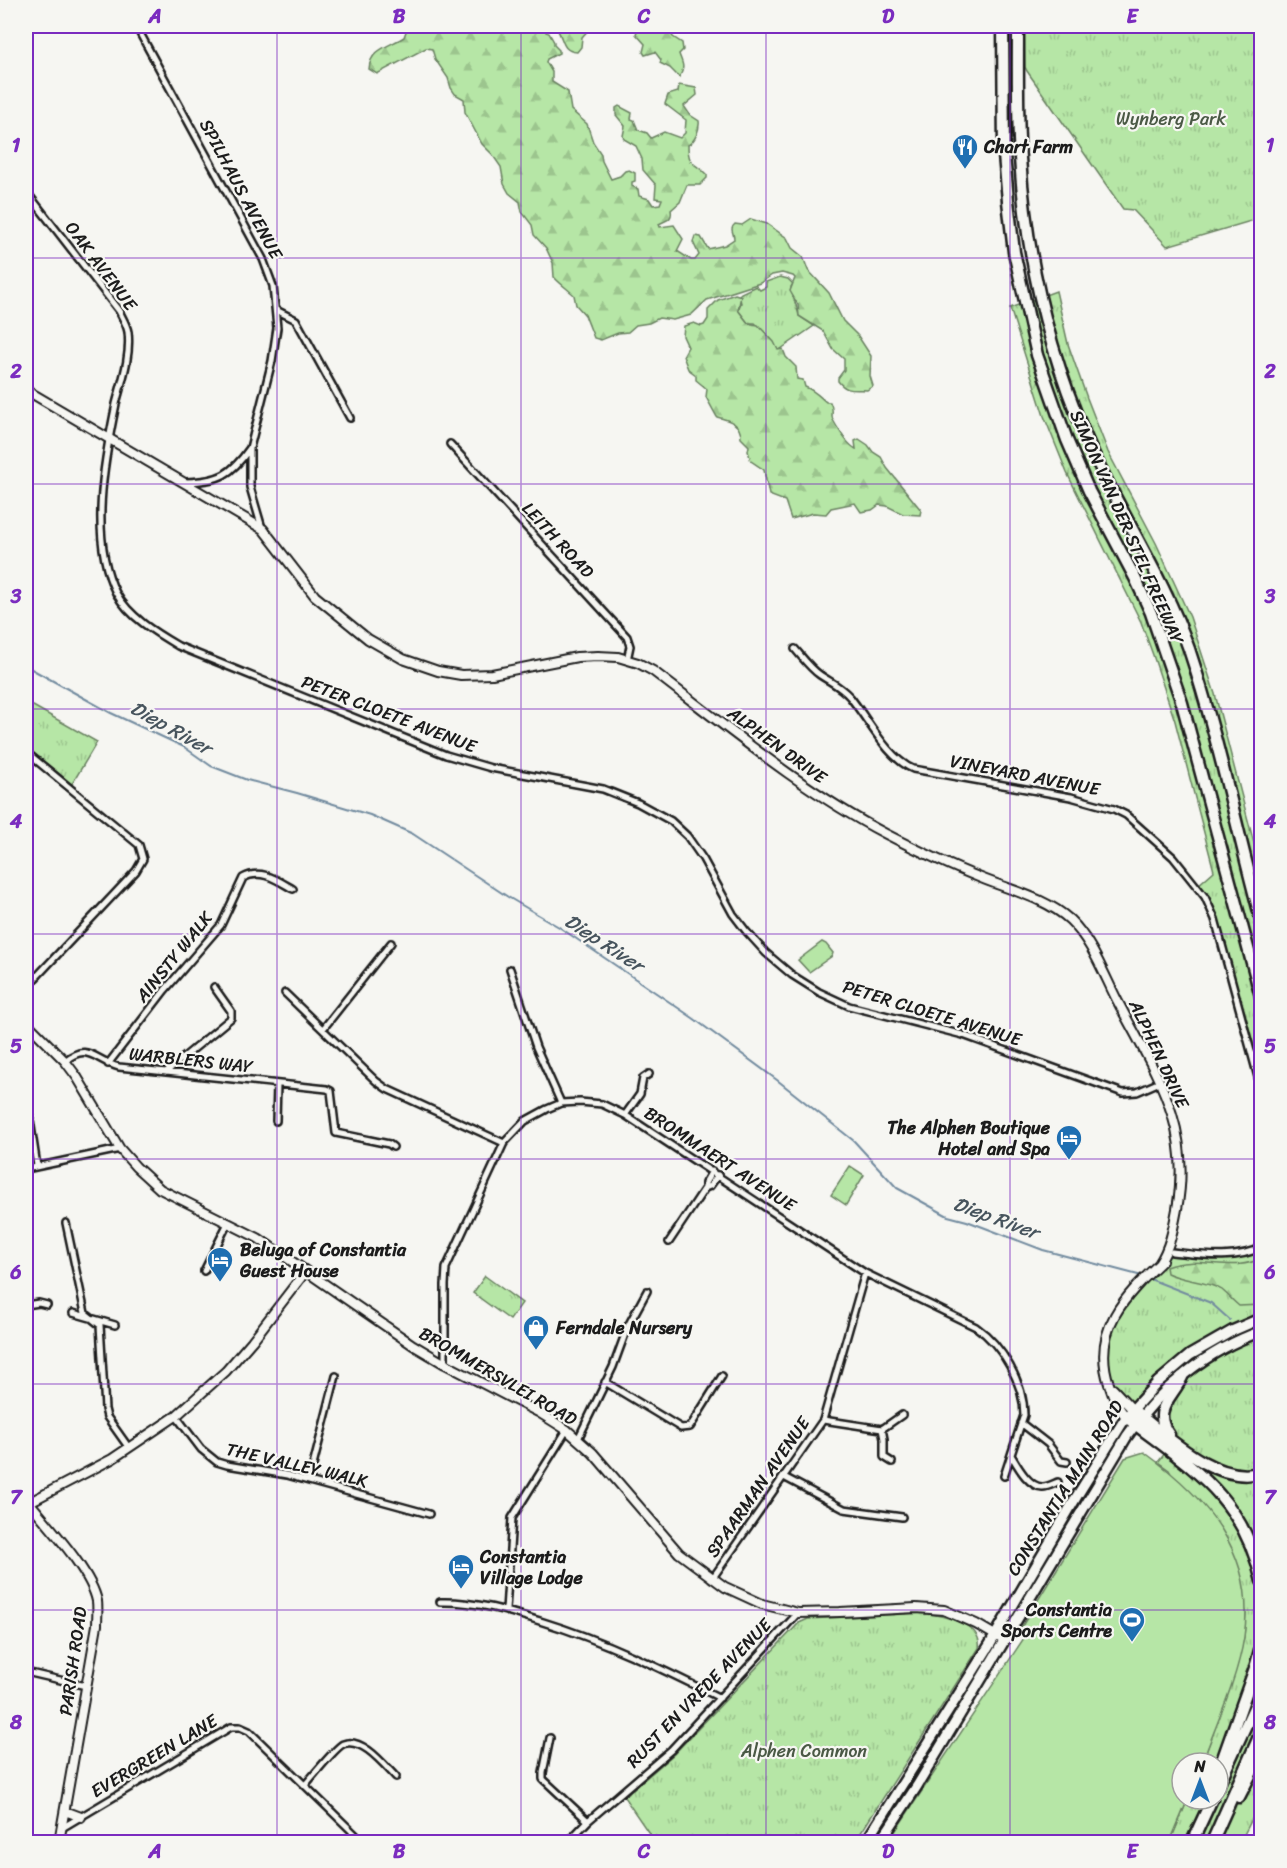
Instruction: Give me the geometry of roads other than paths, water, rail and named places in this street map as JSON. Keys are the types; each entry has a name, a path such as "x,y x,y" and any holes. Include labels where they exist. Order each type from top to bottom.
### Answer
{"highway":[{"name":"SIMON VAN DER STEL FREEWAY","path":"1003,26 1004,154 1014,252 1037,355 1066,440 1089,491 1135,578 1168,657 1262,1000"},
{"name":"SIMON VAN DER STEL FREEWAY","path":"1018,26 1020,156 1030,249 1040,297 1066,387 1085,436 1170,602 1189,648 1228,786 1262,923"},
{"path":"1175,1442 1165,1428 1162,1414 1166,1401 1182,1377"},
{"path":"1134,1417 1175,1442 1195,1458 1223,1472 1246,1475 1262,1472"},
{"path":"1134,1417 1212,1485 1227,1502 1250,1541 1262,1581"},
{"path":"1225,1751 1262,1643"},
{"path":"1230,1759 1262,1690"},
{"path":"1212,1842 1262,1730"},
{"path":"1225,1814 1241,1794 1262,1752"},
{"path":"1194,1837 1205,1811"}],"main road":[{"name":"CONSTANTIA MAIN ROAD","path":"866,1842 995,1635 1077,1496 1158,1382 1190,1355 1222,1335 1262,1318"},
{"name":"CONSTANTIA MAIN ROAD","path":"880,1842 917,1786 1005,1641 1134,1417 1212,1355 1262,1331"}],"street":[{"name":"SPILHAUS AVENUE","path":"136,26 262,259 273,286 277,328 272,361 250,448 250,487 262,529"},
{"name":"OAK AVENUE","path":"26,191 119,311 128,330 128,353 109,438"},
{"path":"276,310 297,320 350,418"},
{"name":"ALPHEN DRIVE","path":"26,390 262,529 305,586 329,609 385,650 424,667 449,674 477,675 502,672 577,657 598,656 627,660 653,671 793,778 884,833 944,863 1038,900 1063,915 1087,942 1160,1082 1172,1113 1182,1159 1181,1190 1172,1234 1173,1250"},
{"name":"PETER CLOETE AVENUE","path":"109,438 100,528 102,553 117,594 133,615 160,635 178,646 468,763 603,789 638,803 671,821 687,836 703,859 733,914 766,953 792,975 819,992 849,1006 963,1035 1123,1093 1137,1092 1160,1082"},
{"name":"LEITH ROAD","path":"450,444 627,637 630,646 627,660"},
{"name":"SPILHAUS AVENUE","path":"185,483 215,479 228,474 250,448"},
{"name":"VINEYARD AVENUE","path":"795,649 818,674 834,682 850,697 892,752 906,766 1071,797 1114,809 1126,815 1173,857 1205,897 1215,920 1262,1092"},
{"path":"26,752 139,845 142,859 136,871 26,988"},
{"name":"AINSTY WALK","path":"108,1064 165,990 221,925 243,878 250,874 269,876 293,889"},
{"path":"323,1029 391,942"},
{"path":"510,969 537,1047 561,1103"},
{"path":"166,1072 231,1018 231,1011 214,987"},
{"path":"285,993 387,1089 504,1143"},
{"name":"BROMMERSVLEI ROAD","path":"26,1022 65,1061 77,1077 120,1149 160,1189 272,1247 381,1324 445,1364 540,1413 567,1430 599,1460 663,1536 692,1564 712,1579 753,1600 798,1612 931,1608 956,1614 1005,1641"},
{"name":"WARBLERS WAY","path":"65,1061 80,1051 108,1064 320,1088 331,1091 336,1133 389,1144 393,1148"},
{"path":"625,1115 640,1094 643,1078 650,1074"},
{"path":"276,1121 277,1084"},
{"path":"26,1094 37,1166"},
{"name":"BROMMAERT AVENUE","path":"445,1364 446,1268 504,1143 525,1121 547,1108 561,1103 602,1104 625,1115 865,1273 976,1327 992,1339 1008,1364 1020,1391 1024,1407 1004,1476"},
{"path":"26,1169 120,1149"},
{"path":"669,1242 705,1188 705,1183 715,1173"},
{"path":"66,1223 85,1313 100,1325 107,1417 129,1448"},
{"path":"204,1271 228,1223"},
{"path":"1134,1417 1110,1386 1103,1354 1108,1329 1125,1299 1173,1250 1234,1256 1262,1247"},
{"path":"27,1502 129,1448 176,1416 226,1371 306,1271"},
{"name":"SPAARMAN AVENUE","path":"712,1579 823,1420 865,1273"},
{"path":"578,1439 628,1326 647,1291"},
{"path":"26,1305 39,1303 47,1305"},
{"path":"73,1313 115,1325"},
{"path":"309,1481 336,1376"},
{"path":"605,1382 681,1428 690,1428 722,1376"},
{"path":"823,1420 882,1429 902,1415"},
{"name":"THE VALLEY WALK","path":"176,1416 201,1449 217,1462 309,1481 429,1514"},
{"path":"1021,1423 1048,1444 1061,1461 1067,1462"},
{"path":"882,1429 884,1457 892,1462"},
{"path":"506,1610 512,1518 567,1430"},
{"path":"1011,1455 1025,1475 1038,1486 1058,1482"},
{"path":"784,1477 843,1509 902,1517"},
{"name":"PARISH ROAD","path":"27,1502 84,1572 96,1600 96,1625 59,1842"},
{"path":"440,1602 470,1602 506,1610 606,1644 720,1698"},
{"name":"RUST EN VREDE AVENUE","path":"568,1842 588,1821 671,1750 798,1612"},
{"path":"26,1672 86,1686"},
{"name":"EVERGREEN LANE","path":"62,1828 231,1727 240,1727 249,1731 363,1842"},
{"path":"550,1738 543,1779 588,1821"},
{"path":"304,1785 339,1747 349,1743 357,1744 372,1752 396,1777"},
{"path":"65,1810 81,1817"}],"waterway":[{"name":"Diep River","path":"26,666 111,713 184,747 211,766 247,780 370,815 413,834 508,897 559,927 693,1018 854,1141 897,1188 948,1216 1043,1250 1142,1276"},
{"name":"Diep River","path":"1150,1279 1211,1303 1230,1320"},
{"name":"Diep River","path":"1256,1345 1262,1354"}],"place":[{"name":"Chart Farm","path":"965,170"},
{"name":"The Alphen Boutique Hotel and Spa","path":"1069,1161"},
{"name":"Beluga of Constantia Guest House","path":"220,1283"},
{"name":"Ferndale Nursery","path":"536,1351"},
{"name":"Constantia Village Lodge","path":"461,1590"},
{"name":"Constantia Sports Centre","path":"1132,1643"}],"park label":[{"name":"Wynberg Park","path":"1171,119"},
{"name":"Alphen Common","path":"804,1751"}]}
